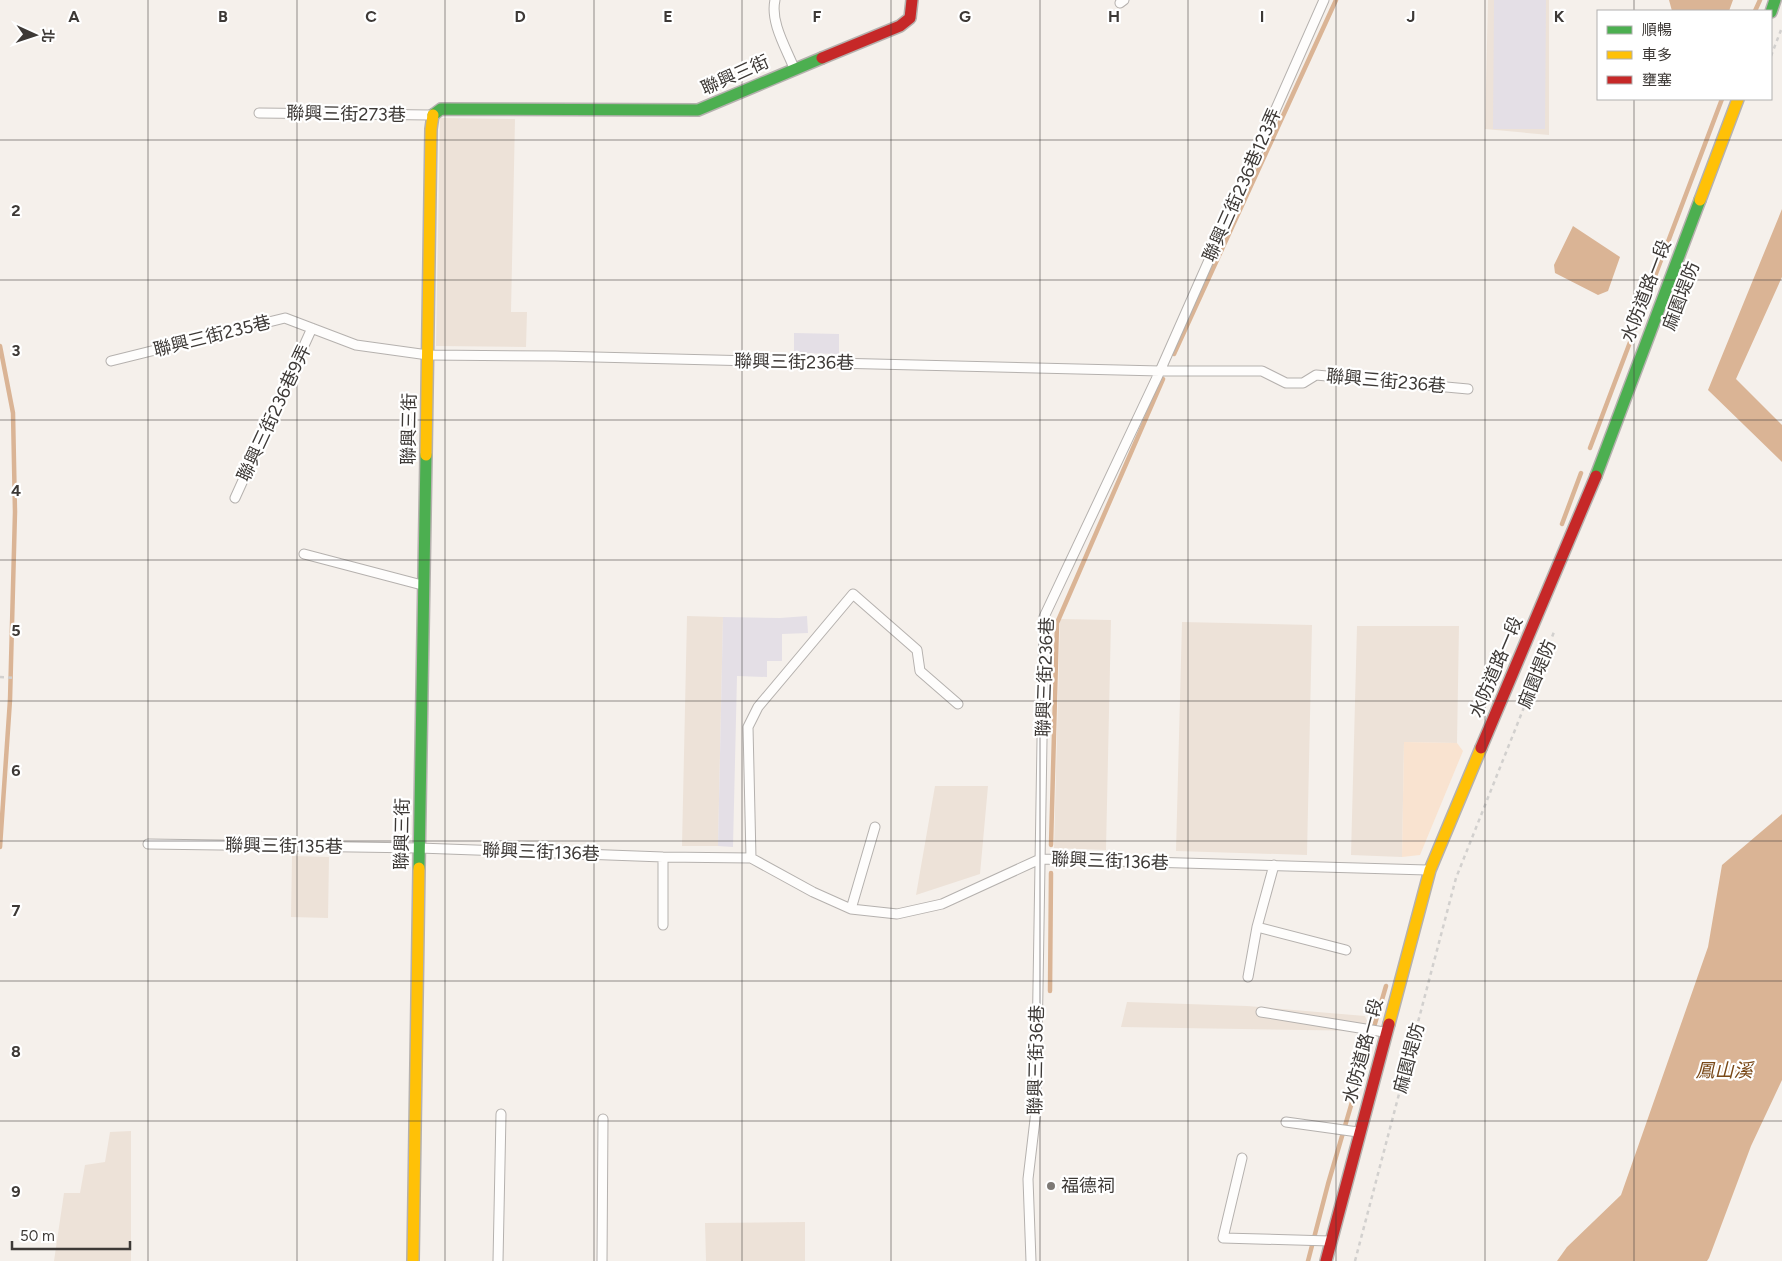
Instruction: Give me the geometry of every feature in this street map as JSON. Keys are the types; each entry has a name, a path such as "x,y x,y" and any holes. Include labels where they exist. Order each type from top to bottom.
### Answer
{"street":[{"name":"聯興三街","path":"414,1261 419,848 431,129 433,115 441,109 698,110 794,68 900,26 910,18 912,0"},
{"name":"水防道路一段","path":"1326,1261 1326,1241 1430,870 1597,472 1738,100"}],"lane":[{"path":"775,0 772,10 781,38 794,68"},
{"name":"聯興三街236巷123弄","path":"1160,371 1324,0"},
{"name":"聯興三街273巷","path":"259,113 433,115"},
{"name":"聯興三街235巷","path":"111,361 285,318 356,345 428,355"},
{"name":"聯興三街236巷9弄","path":"235,498 312,328"},
{"name":"聯興三街236巷","path":"428,355 555,356 1160,371 1262,371 1286,382 1303,383 1316,375 1468,388"},
{"name":"聯興三街236巷","path":"1040,859 1044,617 1160,371"},
{"path":"304,554 424,586"},
{"path":"751,858 748,727 758,707 853,594 917,650 920,671 958,704"},
{"path":"850,908 875,827"},
{"name":"聯興三街135巷","path":"148,844 419,848"},
{"name":"聯興三街136巷","path":"419,848 663,857 751,858 813,892 850,908 897,914 942,904 1040,859 1430,870"},
{"path":"663,857 663,926"},
{"name":"聯興三街36巷","path":"1031,1261 1028,1179 1036,1111 1040,859"},
{"path":"1248,977 1257,927 1274,865"},
{"path":"1257,927 1346,950"},
{"path":"1261,1012 1384,1032"},
{"path":"498,1261 501,1114"},
{"path":"602,1261 603,1119"},
{"path":"1286,1122 1355,1132"},
{"path":"1242,1158 1223,1238 1326,1241"}],"path":[{"path":"1772,53 1782,26"},
{"name":"麻園堤防","path":"1355,1261 1456,878 1556,624"},
{"path":"0,677 16,678"}],"shaded area":[{"path":"1488,0 1549,0 1549,135 1485,129"},
{"path":"440,118 515,119 511,312 527,312 526,347 436,346"},
{"path":"687,616 723,617 718,846 682,846"},
{"path":"1060,619 1111,620 1106,850 1054,848"},
{"path":"1182,622 1312,625 1307,855 1176,851"},
{"path":"1357,626 1459,626 1457,743 1404,742 1402,857 1351,855"},
{"path":"1404,742 1457,743 1463,751 1420,855 1402,857"},
{"path":"935,786 988,786 980,874 916,895"},
{"path":"292,856 329,857 328,918 291,917"},
{"path":"1127,1002 1247,1006 1365,1016 1371,1031 1121,1027"},
{"path":"131,1131 131,1261 54,1261 64,1193 80,1193 85,1165 105,1162 110,1132"},
{"path":"805,1222 805,1261 706,1261 705,1223"}],"water":[{"path":"1669,0 1733,0 1729,10 1672,10"},
{"path":"1782,209 1782,277 1736,379 1782,425 1782,462 1708,390"},
{"path":"1573,226 1620,257 1608,291 1598,295 1555,273 1554,265"},
{"name":"鳳山溪","path":"1782,814 1782,1080 1751,1146 1709,1258 1707,1261 1557,1261 1567,1247 1621,1195 1708,947 1722,865"}],"building":[{"path":"1494,0 1546,0 1545,129 1493,129"},
{"path":"794,333 839,334 839,354 794,353"},
{"path":"807,616 808,633 782,634 782,661 767,661 767,677 737,676 733,847 718,846 723,617 780,618"}],"waterway":[{"path":"1174,354 1336,0"},
{"path":"1755,10 1760,0"},
{"path":"1590,448 1722,100"},
{"path":"0,346 13,413 15,512 10,700 0,847"},
{"path":"1051,845 1057,623 1163,379"},
{"path":"1562,524 1581,473"},
{"path":"1050,991 1051,873"},
{"path":"1308,1261 1328,1184 1386,986"}],"traffic: fast":[{"path":"1772,10 1775,0"},
{"path":"433,115 441,109 698,110 822,58"},
{"path":"1596,476 1700,200"},
{"path":"419,868 426,455"}],"traffic: slow":[{"path":"1700,200 1738,100"},
{"path":"426,455 431,129 433,115"},
{"path":"1389,1024 1430,870 1481,748"},
{"path":"413,1261 419,868"}],"traffic: jam":[{"path":"822,58 900,26 910,18 912,0"},
{"path":"1481,748 1596,476"},
{"path":"1326,1261 1389,1024"}],"place":[{"name":"福德祠","path":"1051,1186"}]}
